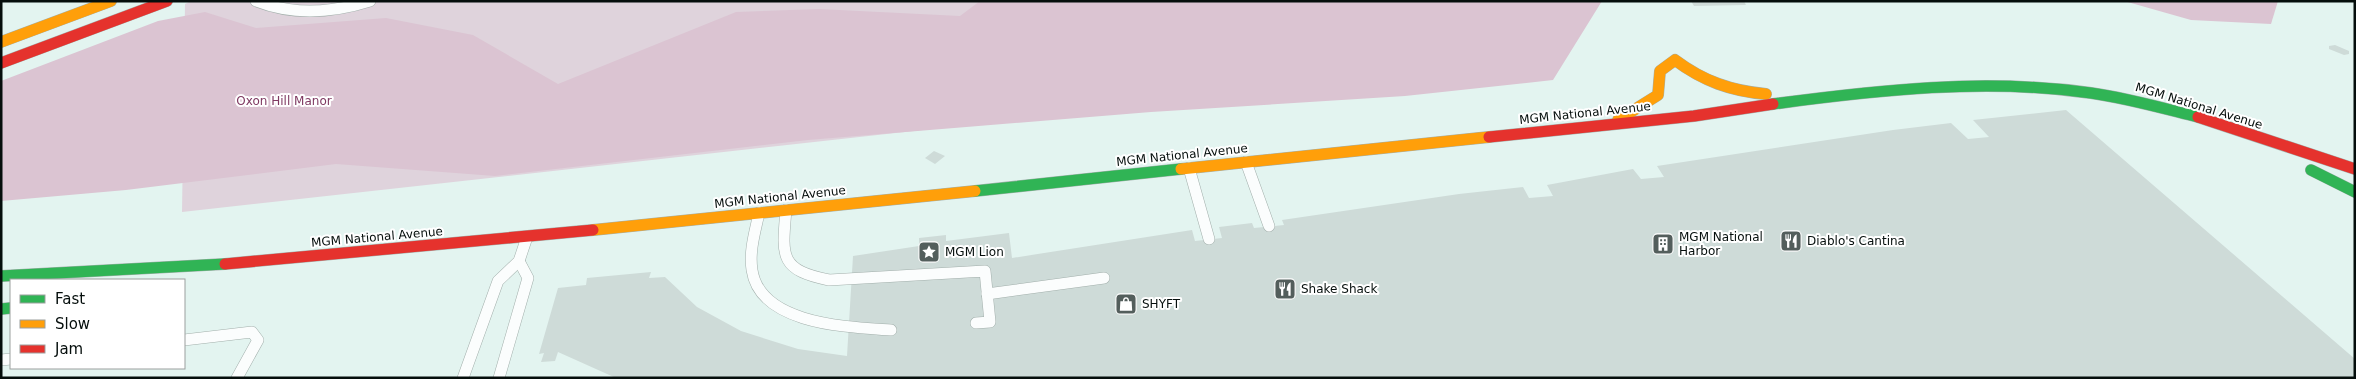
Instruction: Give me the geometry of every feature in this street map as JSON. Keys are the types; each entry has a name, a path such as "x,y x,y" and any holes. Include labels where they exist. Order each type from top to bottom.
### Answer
{"main road":[{"path":"1,42 111,1"},
{"path":"1,63 167,1"},
{"path":"1610,124 1658,95 1660,72 1675,60 1707,83 1729,92 1839,95"},
{"name":"MGM National Avenue","path":"1,276 261,262 527,237 1694,116 1839,95 1948,84 2006,83 2112,95 2212,122 2355,169"},
{"path":"2212,122 2355,192"},
{"path":"209,276 261,262"}],"lane":[{"path":"256,1 275,10 297,12 332,10 370,1"},
{"path":"1246,162 1269,226"},
{"path":"1189,168 1208,239"},
{"path":"786,210 782,246 784,256 796,270 810,277 829,280 985,271 990,322 976,323"},
{"path":"759,213 751,263 760,292 774,305 816,321 848,327 891,330"},
{"path":"463,378 498,281 519,261 527,237"},
{"path":"499,378 528,278 519,261"},
{"path":"987,294 1104,278"},
{"path":"185,340 252,332 258,340 237,378"}],"green space":[{"name":"Oxon Hill Manor","path":"191,1 1358,1 1348,83 182,212 185,4"},
{"name":"Oxon Hill Manor","path":"980,1 1602,1 1553,80 1405,96 1151,112 808,140 495,176 336,164 126,190 1,201 1,81 158,21 205,12 256,28 386,18 473,35 558,84 736,12 819,9 960,16"},
{"path":"2124,1 2278,1 2271,24 2191,20"}],"building":[{"path":"1691,1 1744,1 1746,5 1694,6"},
{"path":"2335,45 2349,51 2349,54 2344,55 2329,49 2329,46"},
{"name":"MGM National Harbor","path":"2066,110 2355,359 2355,378 616,378 558,352 555,361 541,362 544,353 539,354 558,288 586,285 587,278 651,272 649,278 665,277 697,307 741,331 798,349 847,356 853,256 919,246 919,238 946,235 946,241 1009,233 1012,258 1192,230 1195,241 1222,238 1219,227 1252,223 1254,228 1284,225 1282,220 1459,194 1523,187 1529,198 1553,196 1547,185 1633,169 1641,179 1664,177 1657,166 1893,130 1951,123 1968,139 1989,137 1973,120"},
{"path":"934,151 945,156 935,164 925,158"}],"traffic: fast":[{"path":"1773,104 1882,90 1987,85 2038,87 2091,93 2144,103 2198,117"},
{"path":"975,191 1181,169"},
{"path":"2311,170 2355,192"},
{"path":"1,276 225,264"},
{"path":"1,309 10,308"}],"traffic: slow":[{"path":"1,42 111,1"},
{"path":"1618,120 1658,95 1660,71 1675,60 1696,75 1718,85 1741,91 1766,94"},
{"path":"1181,169 1489,137"},
{"path":"593,230 975,191"}],"traffic: jam":[{"path":"1,63 167,1"},
{"path":"1489,137 1694,116 1773,104"},
{"path":"2198,117 2355,169"},
{"path":"225,264 593,230"}],"place":[{"name":"Diablo's Cantina","path":"1791,241"},
{"name":"MGM National Harbor","path":"1663,244"},
{"name":"MGM Lion","path":"929,252"},
{"name":"Shake Shack","path":"1285,289"},
{"name":"SHYFT","path":"1126,304"}]}
